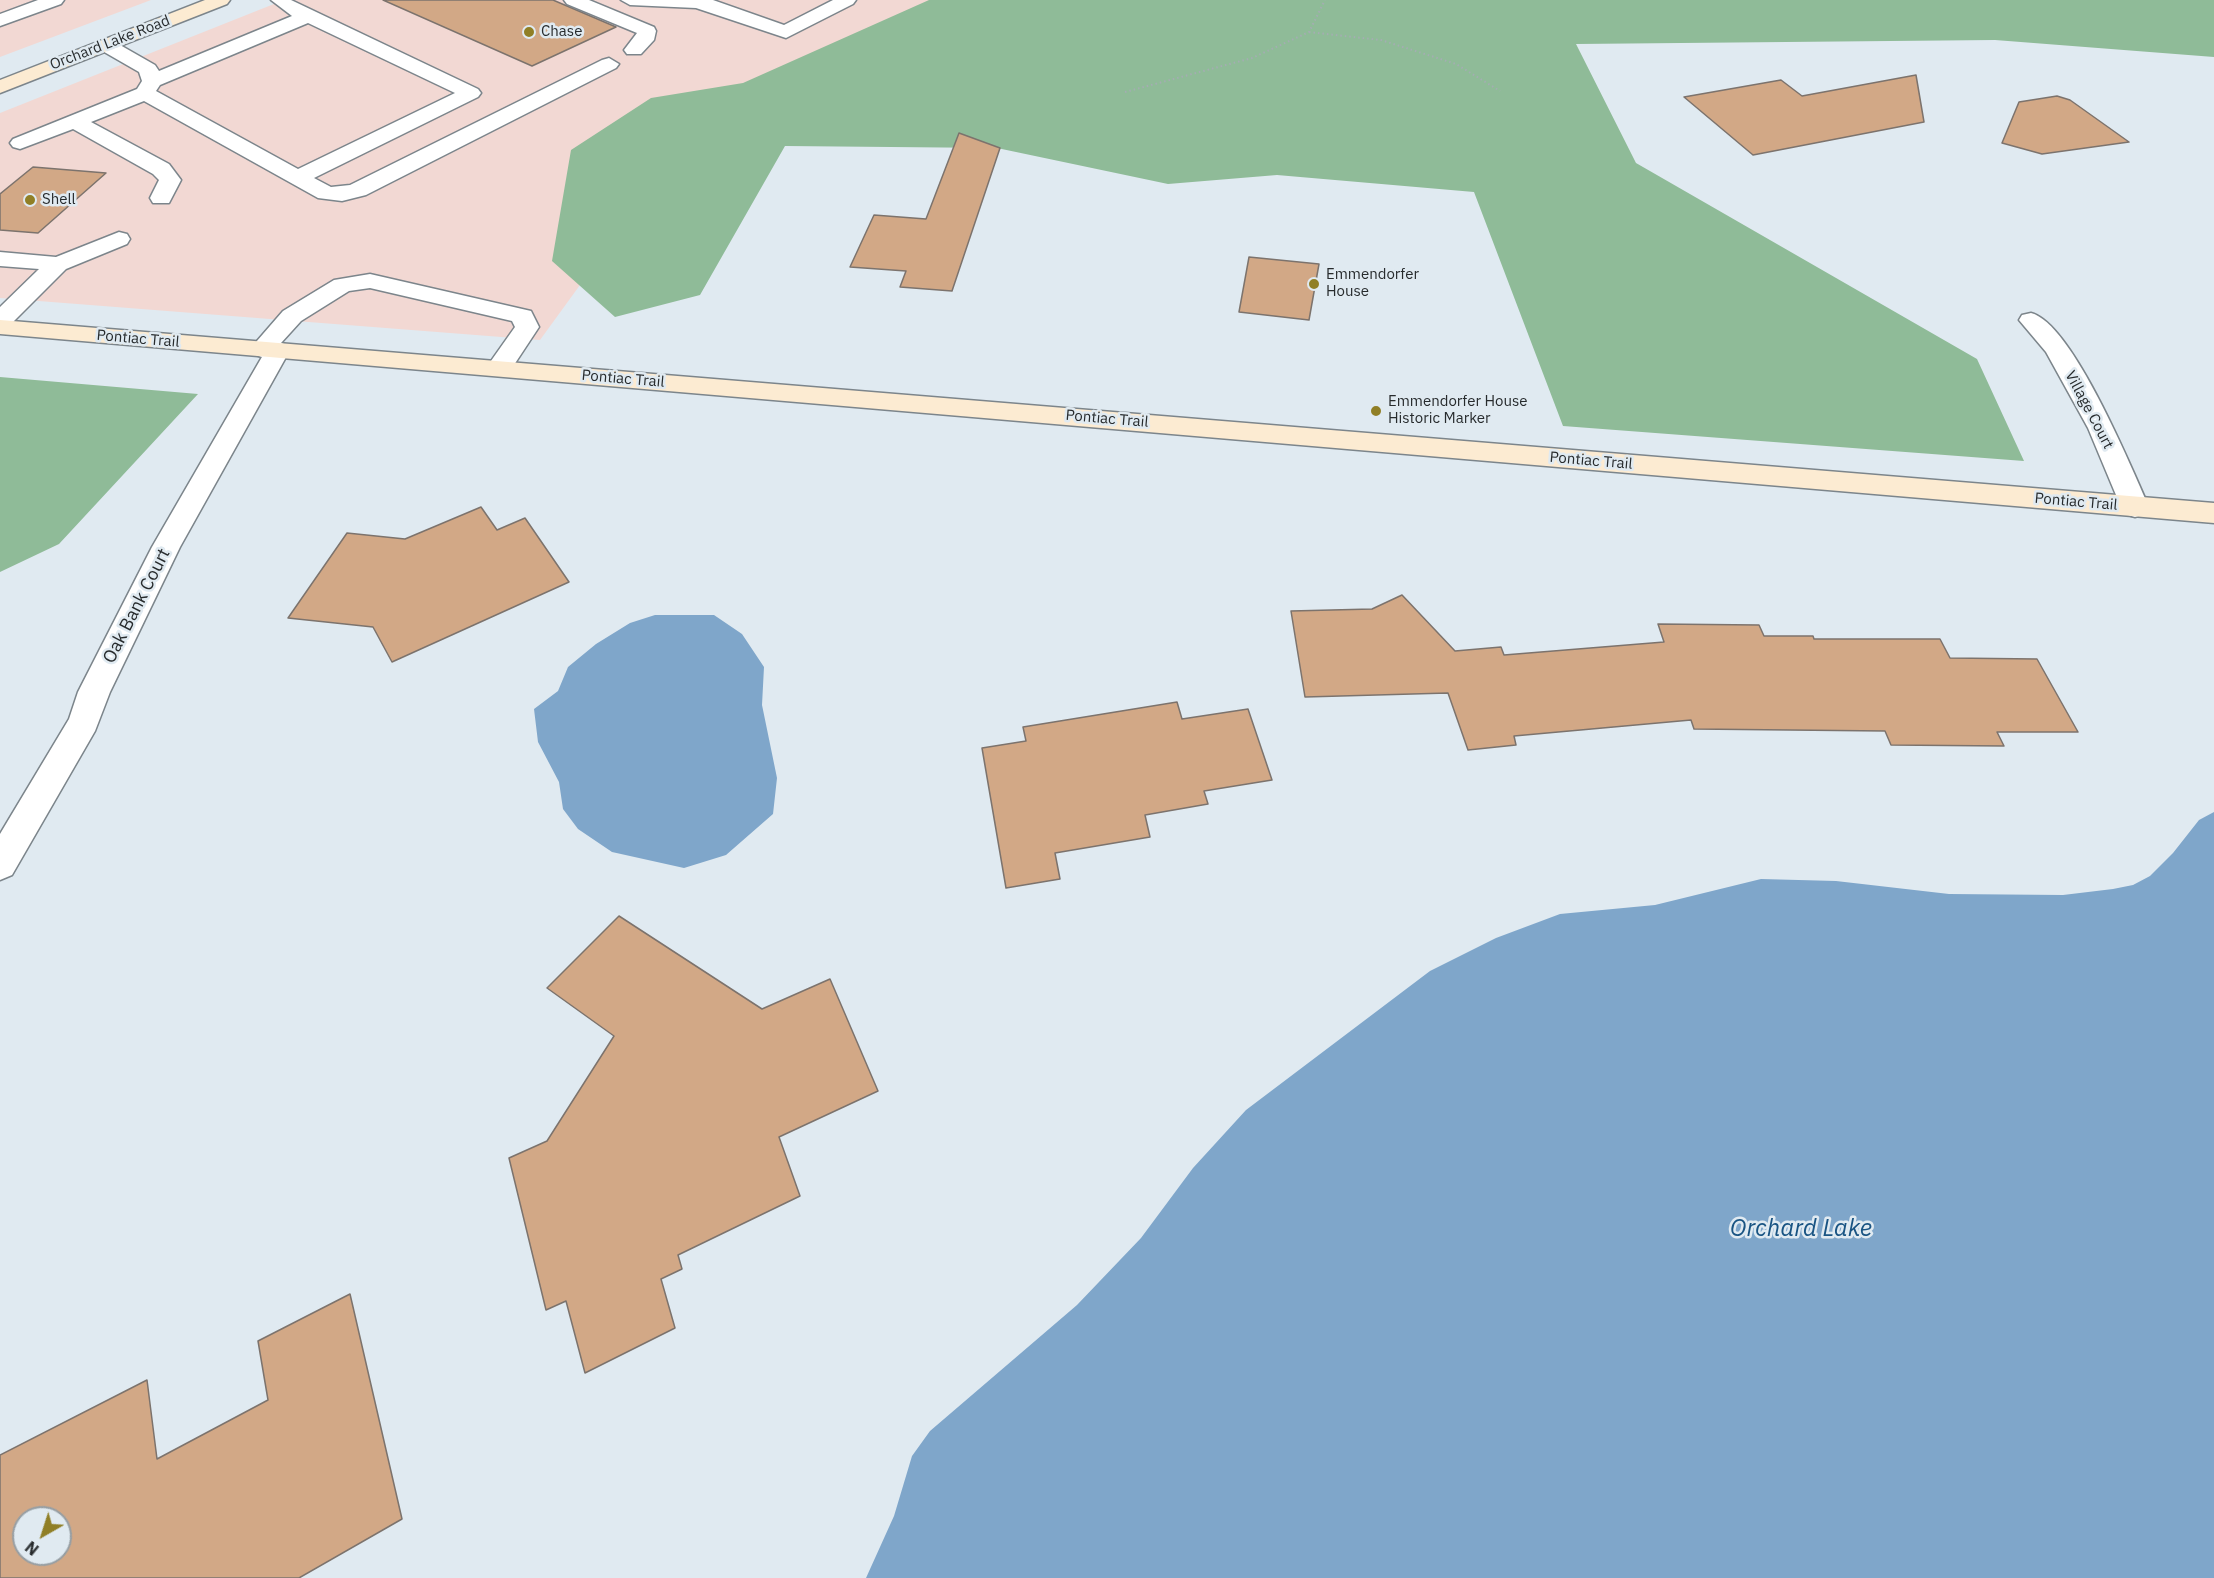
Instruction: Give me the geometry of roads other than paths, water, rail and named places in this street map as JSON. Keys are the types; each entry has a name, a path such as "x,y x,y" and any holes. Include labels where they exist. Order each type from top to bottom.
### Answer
{"main road":[{"name":"Orchard Lake Road","path":"0,87 221,0"},
{"name":"Pontiac Trail","path":"0,327 2214,513"}],"street":[{"path":"0,20 55,0"},
{"path":"280,0 471,93 298,177"},
{"path":"573,0 647,31 644,40 634,50"},
{"path":"630,0 701,2 786,32 847,0"},
{"path":"0,151 76,122 148,87 309,16"},
{"path":"106,45 148,69 148,87"},
{"path":"148,87 326,193 342,194 358,190 609,64"},
{"path":"76,122 161,169 170,180 161,198"},
{"path":"0,133 20,143"},
{"path":"0,321 58,264 119,239"},
{"path":"0,259 58,264"},
{"name":"Oak Bank Court","path":"0,865 84,722 94,692 166,547 270,350 292,316 342,285 370,281 522,316 527,327 499,368"},
{"name":"Village Court","path":"2031,320 2057,348 2102,428 2135,507"}],"water":[{"path":"655,615 714,615 742,634 764,667 762,705 777,778 773,814 726,855 684,868 612,852 578,829 563,809 559,782 538,742 534,709 558,691 568,667 596,644 630,623"},
{"name":"Orchard Lake","path":"2214,812 2214,1578 866,1578 894,1516 912,1456 930,1431 1077,1305 1141,1238 1193,1168 1246,1110 1430,971 1496,938 1560,914 1655,905 1761,879 1836,881 1949,894 2063,895 2133,885 2150,876 2173,853 2199,820"}],"place":[{"name":"Chase","path":"529,32"},
{"name":"Shell","path":"30,200"},
{"name":"Emmendorfer House","path":"1314,284"},
{"name":"Emmendorfer House Historic Marker","path":"1376,411"}]}
